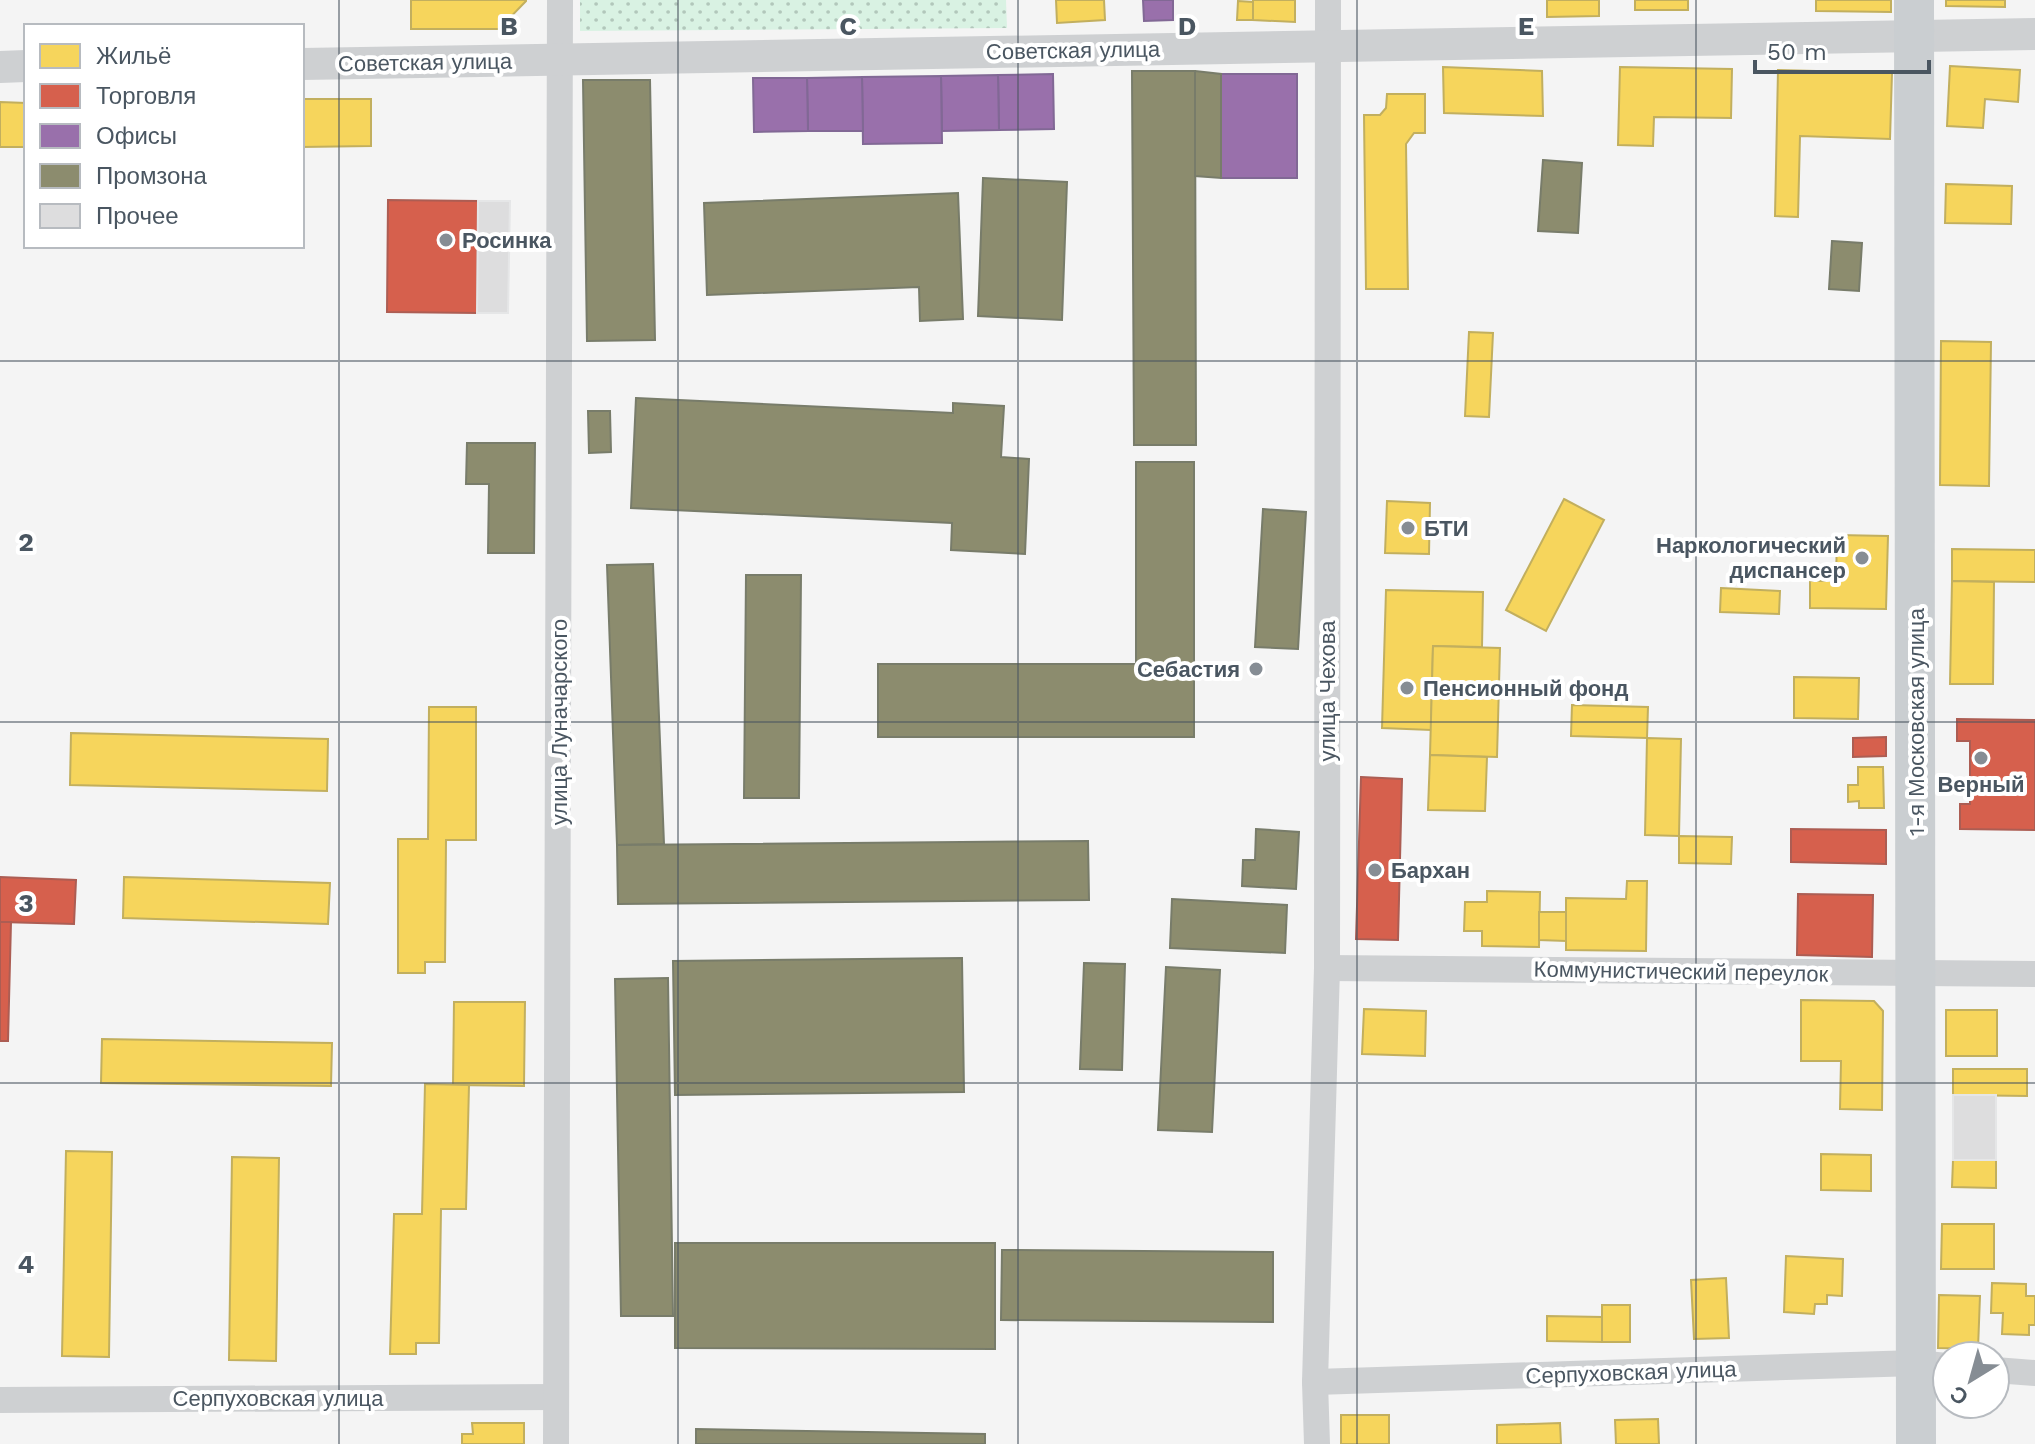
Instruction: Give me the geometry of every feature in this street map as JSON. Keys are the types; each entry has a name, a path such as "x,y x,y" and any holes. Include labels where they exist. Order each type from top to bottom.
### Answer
{"main road":[{"name":"1-я Московская улица","path":"1914,17 1916,974 1931,1340"},
{"name":"1-я Московская улица","path":"1916,1444 1931,1369"}],"street":[{"name":"улица Луначарского","path":"556,1444 560,0"},
{"name":"улица Чехова","path":"1317,1444 1315,1382 1327,968 1328,0"},
{"name":"Советская улица","path":"304,64 1329,44 1914,17 2035,34"},
{"path":"0,67 24,66"},
{"name":"Коммунистический переулок","path":"1327,968 2035,974"},
{"name":"Серпуховская улица","path":"1315,1382 1931,1364"},
{"path":"2011,1371 2035,1373"},
{"name":"Серпуховская улица","path":"0,1400 556,1397"}],"green space":[{"path":"580,0 1006,0 1007,28 580,31"}],"building: Жильё":[{"path":"411,0 526,1 499,29 411,29"},
{"path":"1056,0 1104,0 1105,20 1057,23"},
{"path":"1253,0 1295,0 1295,22 1253,20"},
{"path":"1547,0 1599,0 1599,16 1547,17"},
{"path":"1635,0 1688,0 1688,10 1635,10"},
{"path":"1816,0 1891,0 1891,12 1816,11"},
{"path":"1946,0 2005,0 2005,7 1946,6"},
{"path":"1238,1 1253,2 1253,20 1237,20"},
{"path":"1950,66 2020,70 2018,102 1985,99 1983,128 1947,126"},
{"path":"1443,67 1542,71 1543,116 1444,113"},
{"path":"1620,67 1732,69 1731,118 1654,117 1653,146 1618,145"},
{"path":"1778,70 1892,73 1890,139 1800,136 1798,217 1775,216"},
{"path":"1387,94 1425,94 1425,133 1414,133 1406,144 1408,289 1366,289 1364,115 1380,115 1386,108"},
{"path":"304,99 371,99 371,146 304,147"},
{"path":"0,102 24,103 24,147 0,147"},
{"path":"1946,184 2012,186 2011,224 1945,223"},
{"path":"1469,332 1493,333 1489,417 1465,416"},
{"path":"1941,341 1991,342 1989,486 1940,485"},
{"path":"1564,499 1604,520 1546,631 1506,610"},
{"name":"БТИ","path":"1387,501 1430,503 1429,554 1385,553"},
{"name":"Наркологический диспансер","path":"1837,535 1888,536 1886,609 1810,608 1810,581 1836,581"},
{"path":"1952,549 2035,550 2035,582 1952,581"},
{"path":"1952,581 1994,582 1993,684 1950,684"},
{"path":"1721,588 1780,591 1779,614 1720,612"},
{"name":"Пенсионный фонд","path":"1386,590 1483,592 1482,647 1433,646 1431,730 1382,728"},
{"path":"1433,646 1500,648 1497,757 1430,755"},
{"path":"1794,677 1859,678 1858,719 1794,718"},
{"path":"1572,705 1648,707 1647,738 1571,736"},
{"path":"429,707 476,707 476,840 446,840 445,962 425,962 425,973 398,973 398,839 428,839"},
{"path":"71,733 328,739 327,791 70,785"},
{"path":"1647,738 1681,739 1679,836 1645,835"},
{"path":"1430,755 1487,757 1485,811 1428,810"},
{"path":"1858,767 1883,767 1884,808 1859,808 1859,801 1848,802 1848,785 1858,785"},
{"path":"1679,836 1732,837 1731,864 1679,863"},
{"path":"124,877 330,883 328,924 123,918"},
{"path":"1627,881 1647,881 1646,951 1566,950 1566,898 1626,899"},
{"path":"1487,891 1540,892 1539,947 1482,946 1482,931 1464,931 1465,902 1487,902"},
{"path":"1539,912 1566,912 1566,941 1539,940"},
{"path":"1801,1000 1874,1001 1883,1011 1882,1110 1840,1109 1841,1061 1801,1061"},
{"path":"454,1002 525,1002 524,1086 453,1085"},
{"path":"1364,1009 1426,1011 1425,1056 1362,1054"},
{"path":"1946,1010 1997,1010 1997,1056 1946,1056"},
{"path":"102,1039 332,1043 331,1086 101,1083"},
{"path":"1953,1069 2027,1069 2027,1096 1953,1095"},
{"path":"425,1084 469,1085 466,1209 441,1209 439,1343 416,1343 416,1354 390,1354 394,1214 422,1214"},
{"path":"66,1151 112,1152 109,1357 62,1356"},
{"path":"1821,1154 1871,1155 1871,1191 1821,1190"},
{"path":"232,1157 279,1158 276,1361 229,1360"},
{"path":"1953,1160 1996,1160 1996,1188 1952,1187"},
{"path":"1942,1224 1994,1224 1994,1269 1941,1269"},
{"path":"1786,1256 1843,1259 1842,1296 1827,1295 1827,1304 1815,1304 1814,1314 1784,1312"},
{"path":"1726,1278 1729,1338 1694,1339 1691,1280"},
{"path":"1992,1283 2026,1284 2026,1296 2035,1296 2035,1325 2029,1325 2029,1335 2002,1334 2003,1313 1991,1313"},
{"path":"1939,1295 1980,1296 1978,1340 1938,1340"},
{"path":"1602,1305 1630,1305 1630,1342 1602,1342"},
{"path":"1547,1316 1602,1317 1602,1342 1547,1341"},
{"path":"1341,1415 1389,1415 1389,1444 1341,1444"},
{"path":"1658,1419 1659,1444 1616,1444 1615,1420"},
{"path":"472,1423 524,1423 524,1444 462,1444 462,1434 473,1434"},
{"path":"1560,1423 1561,1444 1497,1444 1497,1425"}],"building: Торговля":[{"path":"388,200 478,201 477,313 387,312"},
{"path":"1957,719 2035,720 2035,830 1960,829 1960,804 1970,804 1970,741 1957,741"},
{"path":"1886,737 1886,756 1853,757 1853,738"},
{"path":"1361,777 1402,779 1398,940 1356,939"},
{"path":"1791,829 1886,830 1886,864 1791,862"},
{"path":"0,877 76,880 74,924 0,922"},
{"path":"1798,894 1873,895 1872,957 1797,955"},
{"path":"0,922 11,922 8,1041 0,1041"}],"building: Офисы":[{"path":"1143,0 1173,0 1173,20 1144,21"},
{"path":"1053,74 1054,129 999,130 998,75"},
{"path":"1221,74 1297,74 1297,178 1221,178"},
{"path":"998,75 999,130 942,131 941,76"},
{"path":"941,76 942,143 863,144 862,77"},
{"path":"862,77 863,131 808,131 807,78"},
{"path":"753,78 807,78 808,131 754,132"}],"building: Промзона":[{"path":"1132,71 1195,71 1196,445 1134,445"},
{"path":"1195,71 1221,74 1221,178 1195,176"},
{"path":"583,80 650,80 655,340 587,341"},
{"path":"1543,160 1582,163 1578,233 1538,231"},
{"path":"983,178 1067,182 1062,320 978,316"},
{"path":"958,193 963,319 920,321 919,287 707,295 704,203"},
{"path":"1832,241 1862,243 1859,291 1829,289"},
{"path":"636,398 953,413 953,403 1004,406 1001,457 1029,459 1025,554 951,550 952,523 631,508"},
{"path":"588,411 610,411 611,452 589,453"},
{"path":"467,443 535,443 534,553 488,553 489,484 466,484"},
{"path":"1136,462 1194,462 1194,737 878,737 878,664 1136,664"},
{"path":"1263,509 1306,512 1298,649 1255,647"},
{"path":"653,564 664,844 617,845 607,565"},
{"path":"746,575 801,575 799,798 744,798"},
{"path":"1256,829 1299,832 1296,889 1242,886 1243,860 1255,860"},
{"path":"1088,841 1089,900 618,904 617,845"},
{"path":"1172,899 1287,905 1285,953 1170,948"},
{"path":"962,958 964,1092 675,1095 673,961"},
{"path":"1084,963 1125,964 1122,1070 1080,1069"},
{"path":"1166,967 1220,970 1212,1132 1158,1130"},
{"path":"668,978 673,1316 621,1316 615,979"},
{"path":"675,1243 995,1243 995,1349 675,1348"},
{"path":"1002,1250 1273,1252 1273,1322 1001,1320"},
{"path":"696,1429 985,1434 985,1444 696,1444"}],"building: Прочее":[{"path":"478,201 510,201 508,313 477,313"},
{"path":"1953,1095 1996,1095 1996,1160 1953,1160"}],"place":[{"name":"Росинка","path":"446,240"},
{"name":"БТИ","path":"1408,528"},
{"name":"Наркологический диспансер","path":"1862,558"},
{"name":"Себастия","path":"1256,669"},
{"name":"Пенсионный фонд","path":"1407,688"},
{"name":"Верный","path":"1981,758"},
{"name":"Бархан","path":"1375,870"}]}
